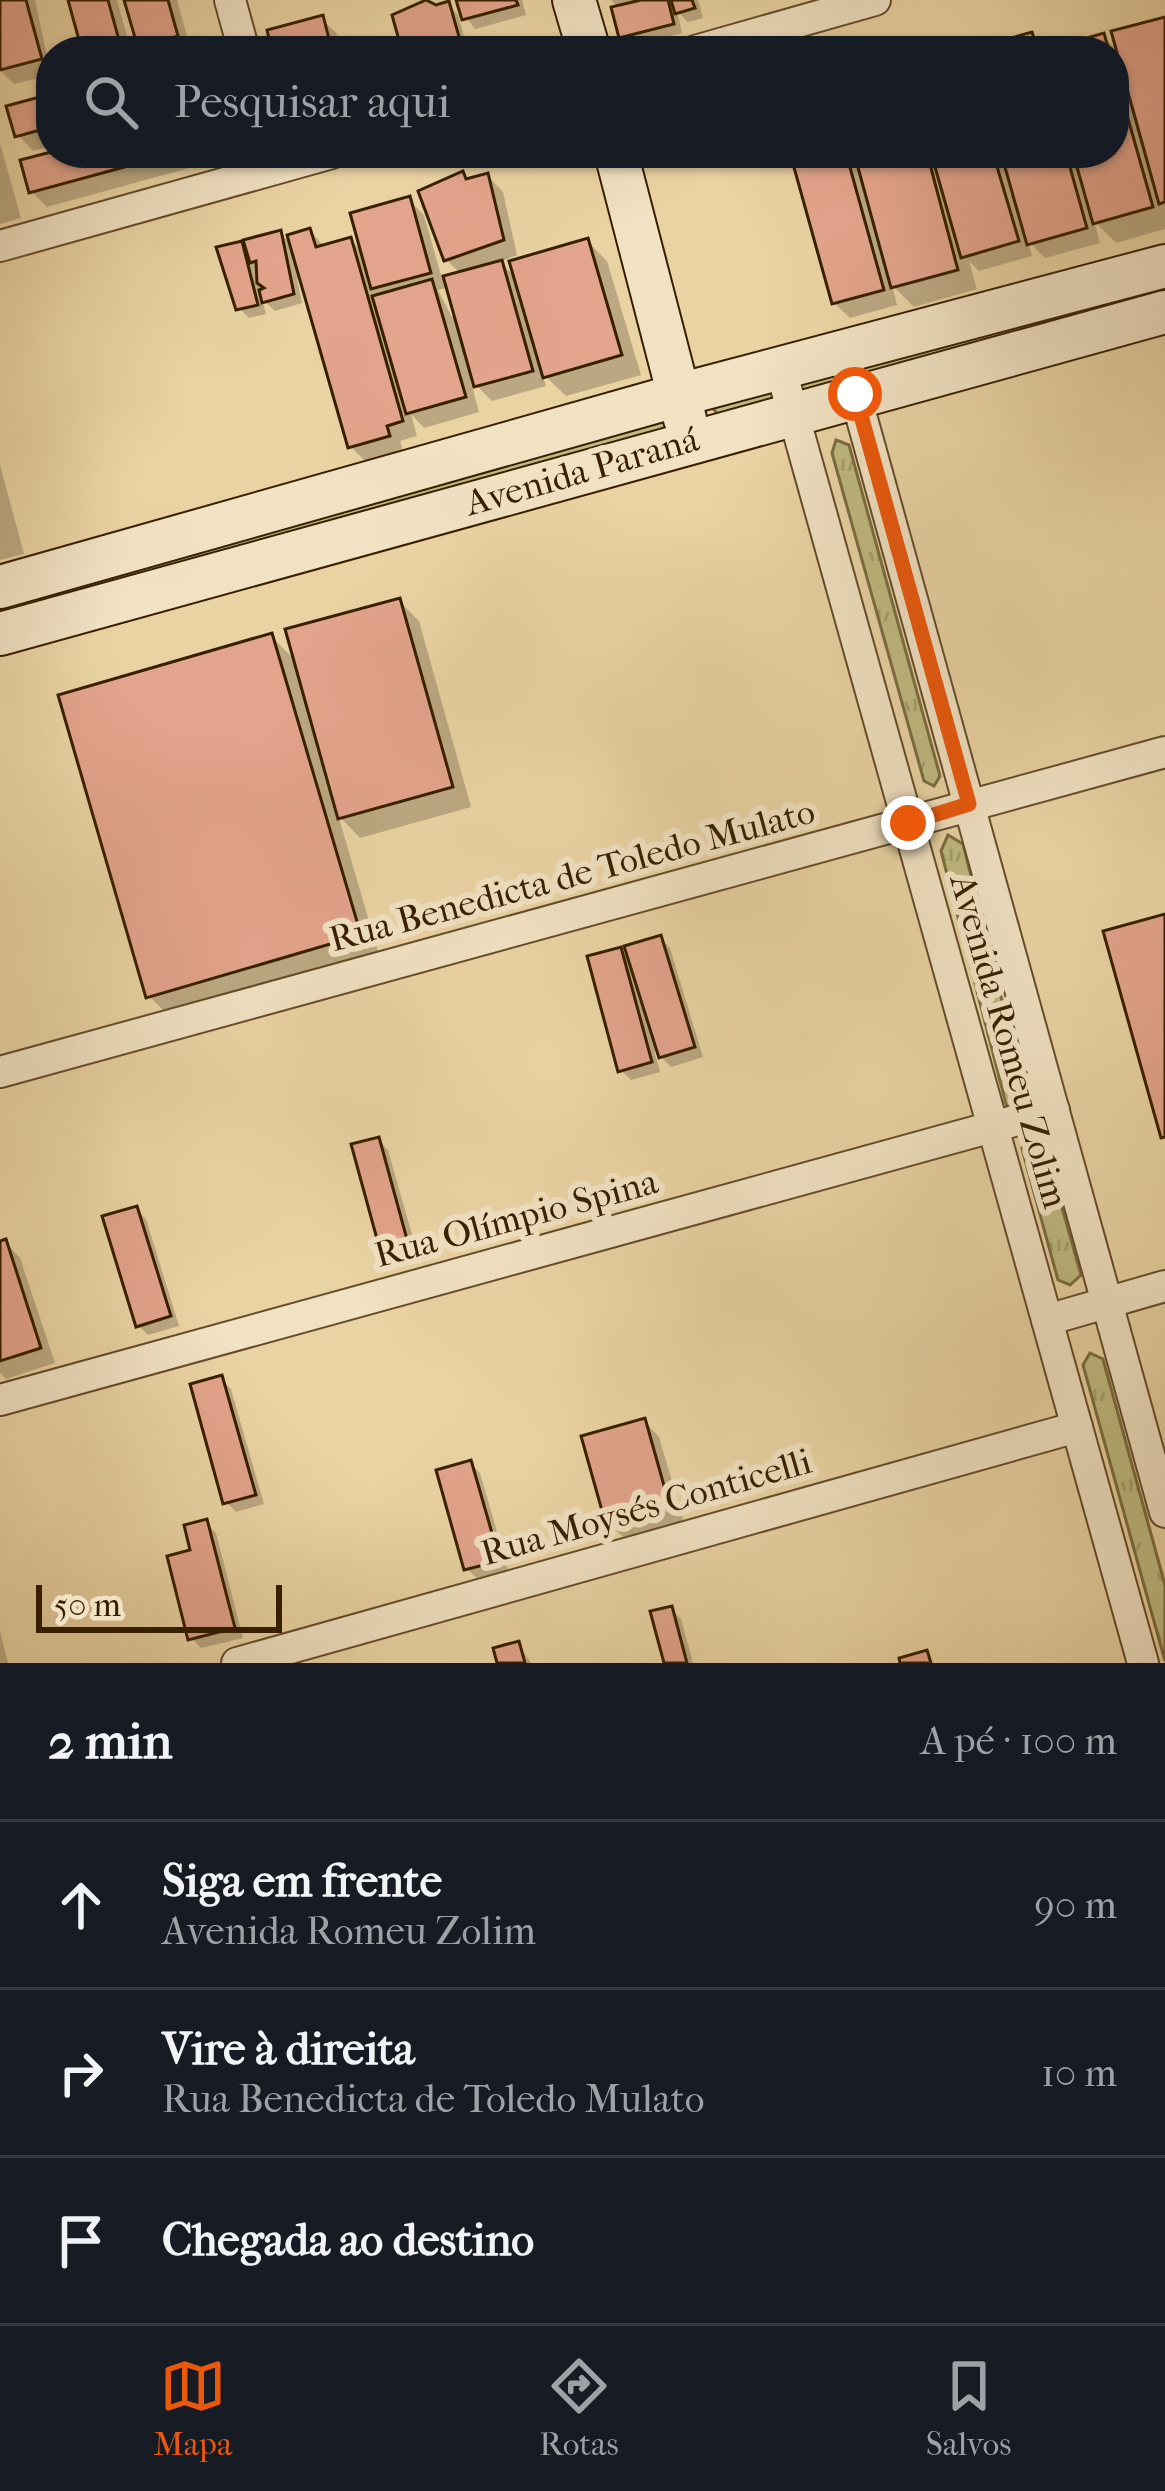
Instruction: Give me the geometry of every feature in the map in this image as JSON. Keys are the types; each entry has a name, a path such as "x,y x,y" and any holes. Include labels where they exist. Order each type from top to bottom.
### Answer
{"main road":[{"path":"574,0 585,36"},
{"path":"620,168 691,440"},
{"name":"Avenida Paraná","path":"0,634 793,412 849,374 1165,266"},
{"name":"Avenida Paraná","path":"0,587 781,370 849,374 1165,312"}],"street":[{"path":"230,0 240,36"},
{"path":"748,36 875,0"},
{"path":"0,246 251,168"},
{"name":"Avenida Romeu Zolim","path":"781,370 1143,1663"},
{"name":"Avenida Romeu Zolim","path":"849,374 1165,1512"},
{"name":"Rua Benedicta de Toledo Mulato","path":"0,1072 1165,752"},
{"name":"Rua Olímpio Spina","path":"0,1400 1054,1110"},
{"path":"1047,1320 1165,1286"},
{"name":"Rua Moysés Conticelli","path":"237,1663 1077,1427"}],"green space":[{"path":"1165,279 1165,299 720,416 714,410 714,404"},
{"path":"660,417 668,421 666,431 0,616 0,598"},
{"path":"836,440 849,445 940,776 934,786 924,781 832,453"},
{"path":"948,835 963,844 1028,1105 1011,1109 1006,1104 941,851"},
{"path":"1035,1137 1043,1140 1081,1275 1070,1285 1058,1280 1022,1149 1023,1142"},
{"path":"1090,1353 1103,1359 1165,1585 1165,1661 1083,1365"}],"building":[{"path":"0,0 26,0 36,37 36,61 0,70"},
{"path":"68,0 108,0 118,36 78,36"},
{"path":"124,0 168,0 178,36 134,36"},
{"path":"426,0 436,5 449,1 459,36 398,36 392,15"},
{"path":"456,0 516,0 518,5 462,20"},
{"path":"668,0 674,24 618,36 611,7"},
{"path":"671,0 692,0 695,8 675,14"},
{"path":"323,15 328,36 268,36 267,30"},
{"path":"1165,17 1165,202 1159,204 1129,96 1129,36 1112,36 1111,31"},
{"path":"36,98 36,131 15,137 6,106"},
{"path":"1129,122 1153,207 1093,224 1077,168 1129,168"},
{"path":"36,156 36,168 121,168 29,193 20,160"},
{"path":"794,168 850,168 884,290 832,304"},
{"path":"858,168 931,168 958,270 891,288"},
{"path":"935,168 997,168 1019,241 961,258"},
{"path":"1005,168 1070,168 1087,228 1027,245"},
{"path":"463,171 466,179 488,173 504,240 444,261 418,191"},
{"path":"410,196 431,273 371,289 350,213"},
{"path":"310,228 316,247 351,237 403,421 387,426 390,436 348,448 287,235"},
{"path":"281,230 294,294 262,303 259,290 264,288 257,283 256,261 250,263 243,240"},
{"path":"588,238 622,355 543,378 509,261"},
{"path":"242,241 258,305 236,310 216,247"},
{"path":"502,260 533,371 474,387 443,276"},
{"path":"432,279 466,397 406,414 372,296"},
{"path":"400,598 453,787 338,819 285,629"},
{"path":"272,633 361,935 146,998 58,695"},
{"path":"1165,914 1165,1137 1161,1138 1103,931"},
{"path":"661,935 695,1047 659,1058 624,946"},
{"path":"621,947 652,1062 618,1072 587,956"},
{"path":"379,1137 408,1243 380,1250 351,1144"},
{"path":"137,1206 171,1316 136,1327 102,1216"},
{"path":"6,1239 41,1348 0,1361 0,1241"},
{"path":"222,1375 256,1495 223,1504 190,1384"},
{"path":"645,1418 670,1507 606,1525 581,1436"},
{"path":"471,1460 500,1561 464,1570 436,1470"},
{"path":"207,1519 235,1628 188,1640 167,1556 190,1550 184,1525"},
{"path":"672,1606 687,1663 664,1663 650,1611"},
{"path":"519,1641 525,1663 497,1663 493,1648"},
{"path":"927,1650 931,1663 900,1663 899,1658"}],"route":[{"path":"855,394 969,804 908,823"}]}
